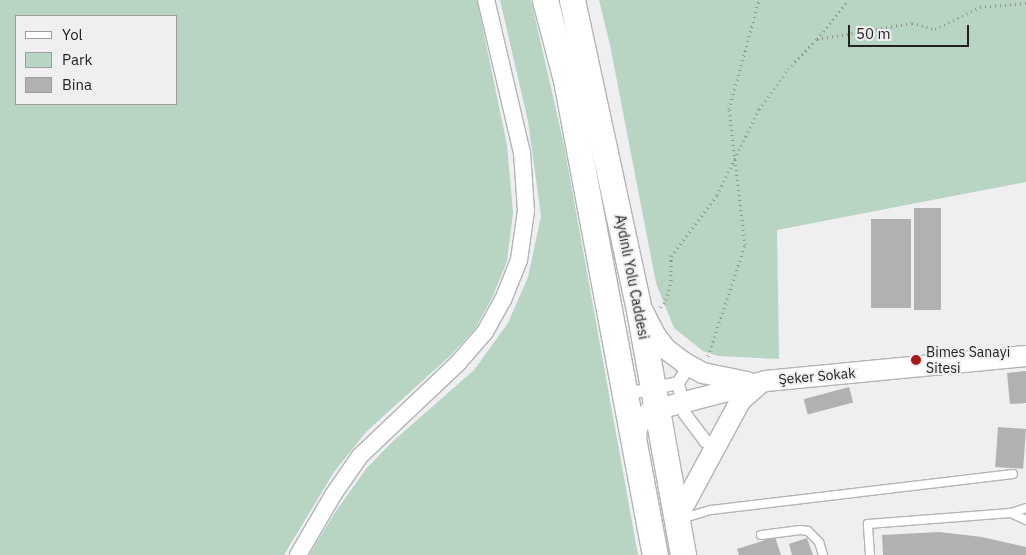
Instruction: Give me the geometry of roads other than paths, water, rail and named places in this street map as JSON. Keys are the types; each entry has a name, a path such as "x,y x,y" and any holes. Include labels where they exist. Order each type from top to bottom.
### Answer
{"main road":[{"name":"Aydınlı Yolu Caddesi","path":"545,0 566,80 655,555"},
{"name":"Aydınlı Yolu Caddesi","path":"572,0 636,296 683,555"}],"street":[{"path":"298,555 333,495 360,456 458,363 485,332 503,300 519,260 526,211 522,153 486,0"},
{"path":"636,296 655,335 666,349 696,369 745,382 766,381"},
{"name":"Şeker Sokak","path":"635,445 638,425 655,399 680,392 766,381 1026,356"},
{"path":"696,369 680,392 685,414 705,441 718,440"},
{"path":"676,520 740,400 754,387 766,381"},
{"path":"680,392 715,409 722,425 718,440"},
{"path":"626,394 655,399"}],"lane":[{"path":"676,520 711,510 1013,474"},
{"path":"870,555 868,524 1011,513 1026,508"},
{"path":"1011,513 1026,520"},
{"path":"761,535 808,531 819,542 823,555"}],"place":[{"name":"Bimes Sanayi Sitesi","path":"916,360"}]}
